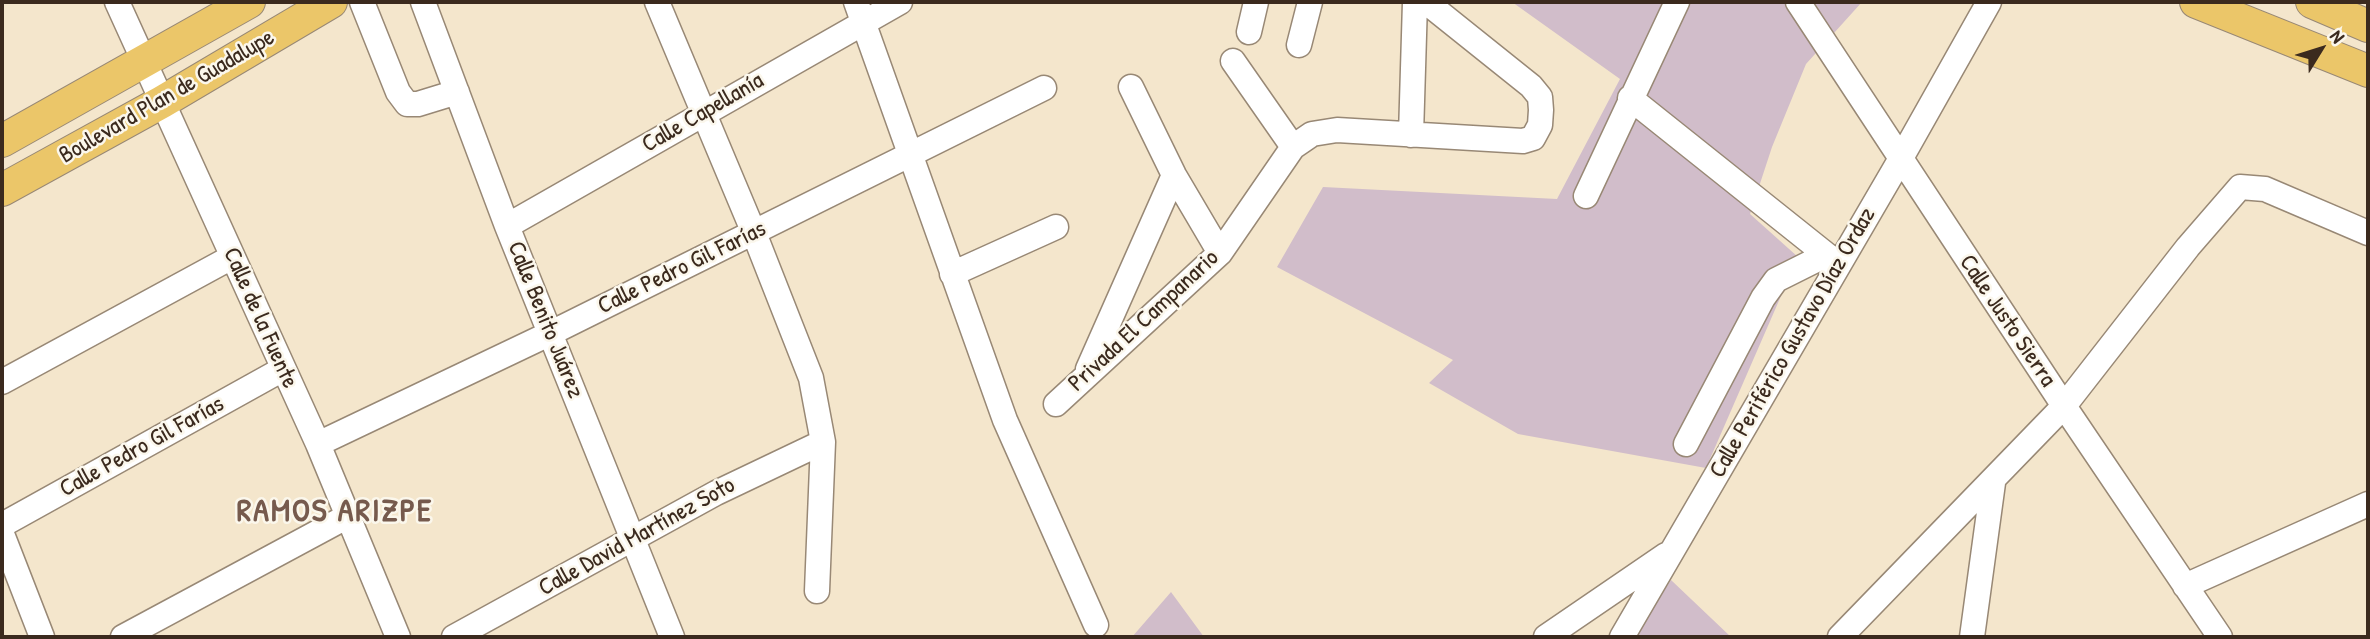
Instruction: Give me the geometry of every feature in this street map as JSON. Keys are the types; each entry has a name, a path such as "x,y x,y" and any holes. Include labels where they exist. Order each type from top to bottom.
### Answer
{"main road":[{"name":"Boulevard Plan de Guadalupe","path":"2,141 248,2"},
{"name":"Boulevard Plan de Guadalupe","path":"2,190 162,102 331,2"},
{"path":"2196,2 2368,71"},
{"path":"2312,2 2368,26"}],"street":[{"name":"Calle de la Fuente","path":"117,2 318,444 398,637"},
{"path":"362,2 398,92 407,104 418,104 457,92"},
{"name":"Calle Benito Juárez","path":"423,2 507,226 672,637"},
{"path":"657,2 754,233 811,378 822,442 817,591"},
{"name":"Calle Capellanía","path":"507,226 703,111 860,12 900,2"},
{"path":"1249,32 1256,2"},
{"path":"1299,45 1310,2"},
{"path":"1411,135 1415,2"},
{"name":"Privada El Campanario","path":"1056,404 1220,253 1293,147 1312,134 1336,130 1523,141 1533,138 1540,125 1540,97 1531,86 1426,2"},
{"path":"1586,196 1677,2"},
{"name":"Calle Justo Sierra","path":"1798,2 2064,407 2220,637"},
{"name":"Calle Periférico Gustavo Díaz Ordaz","path":"1546,637 1673,551 1832,260 1900,160 1989,2"},
{"path":"860,12 1005,420 1096,625"},
{"path":"1233,61 1293,147"},
{"path":"1131,87 1174,175 1220,253"},
{"name":"Calle Pedro Gil Farías","path":"318,444 551,333 1044,88"},
{"path":"1630,98 1832,260"},
{"path":"1084,378 1174,175"},
{"path":"1840,637 1993,483 2064,407 2188,247 2240,187 2265,189 2368,233"},
{"path":"953,274 1056,227"},
{"path":"2,382 233,257"},
{"path":"1686,444 1763,298 1776,280 1832,260"},
{"name":"Calle Pedro Gil Farías","path":"2,525 283,369"},
{"name":"Calle David Martínez Soto","path":"454,637 766,467 822,442"},
{"path":"1972,637 1993,483"},
{"path":"2185,586 2368,504"},
{"path":"123,637 348,516"},
{"path":"2,534 42,637"},
{"path":"1622,637 1673,551"}],"shaded area":[{"path":"1512,2 1862,2 1806,64 1772,147 1750,214 1798,257 1706,468 1518,434 1429,383 1453,360 1277,267 1323,187 1557,199 1620,79"},
{"path":"1671,580 1731,637 1633,637"},
{"path":"1171,592 1204,637 1132,637"}],"district":[{"name":"RAMOS ARIZPE","path":"335,512"}]}
